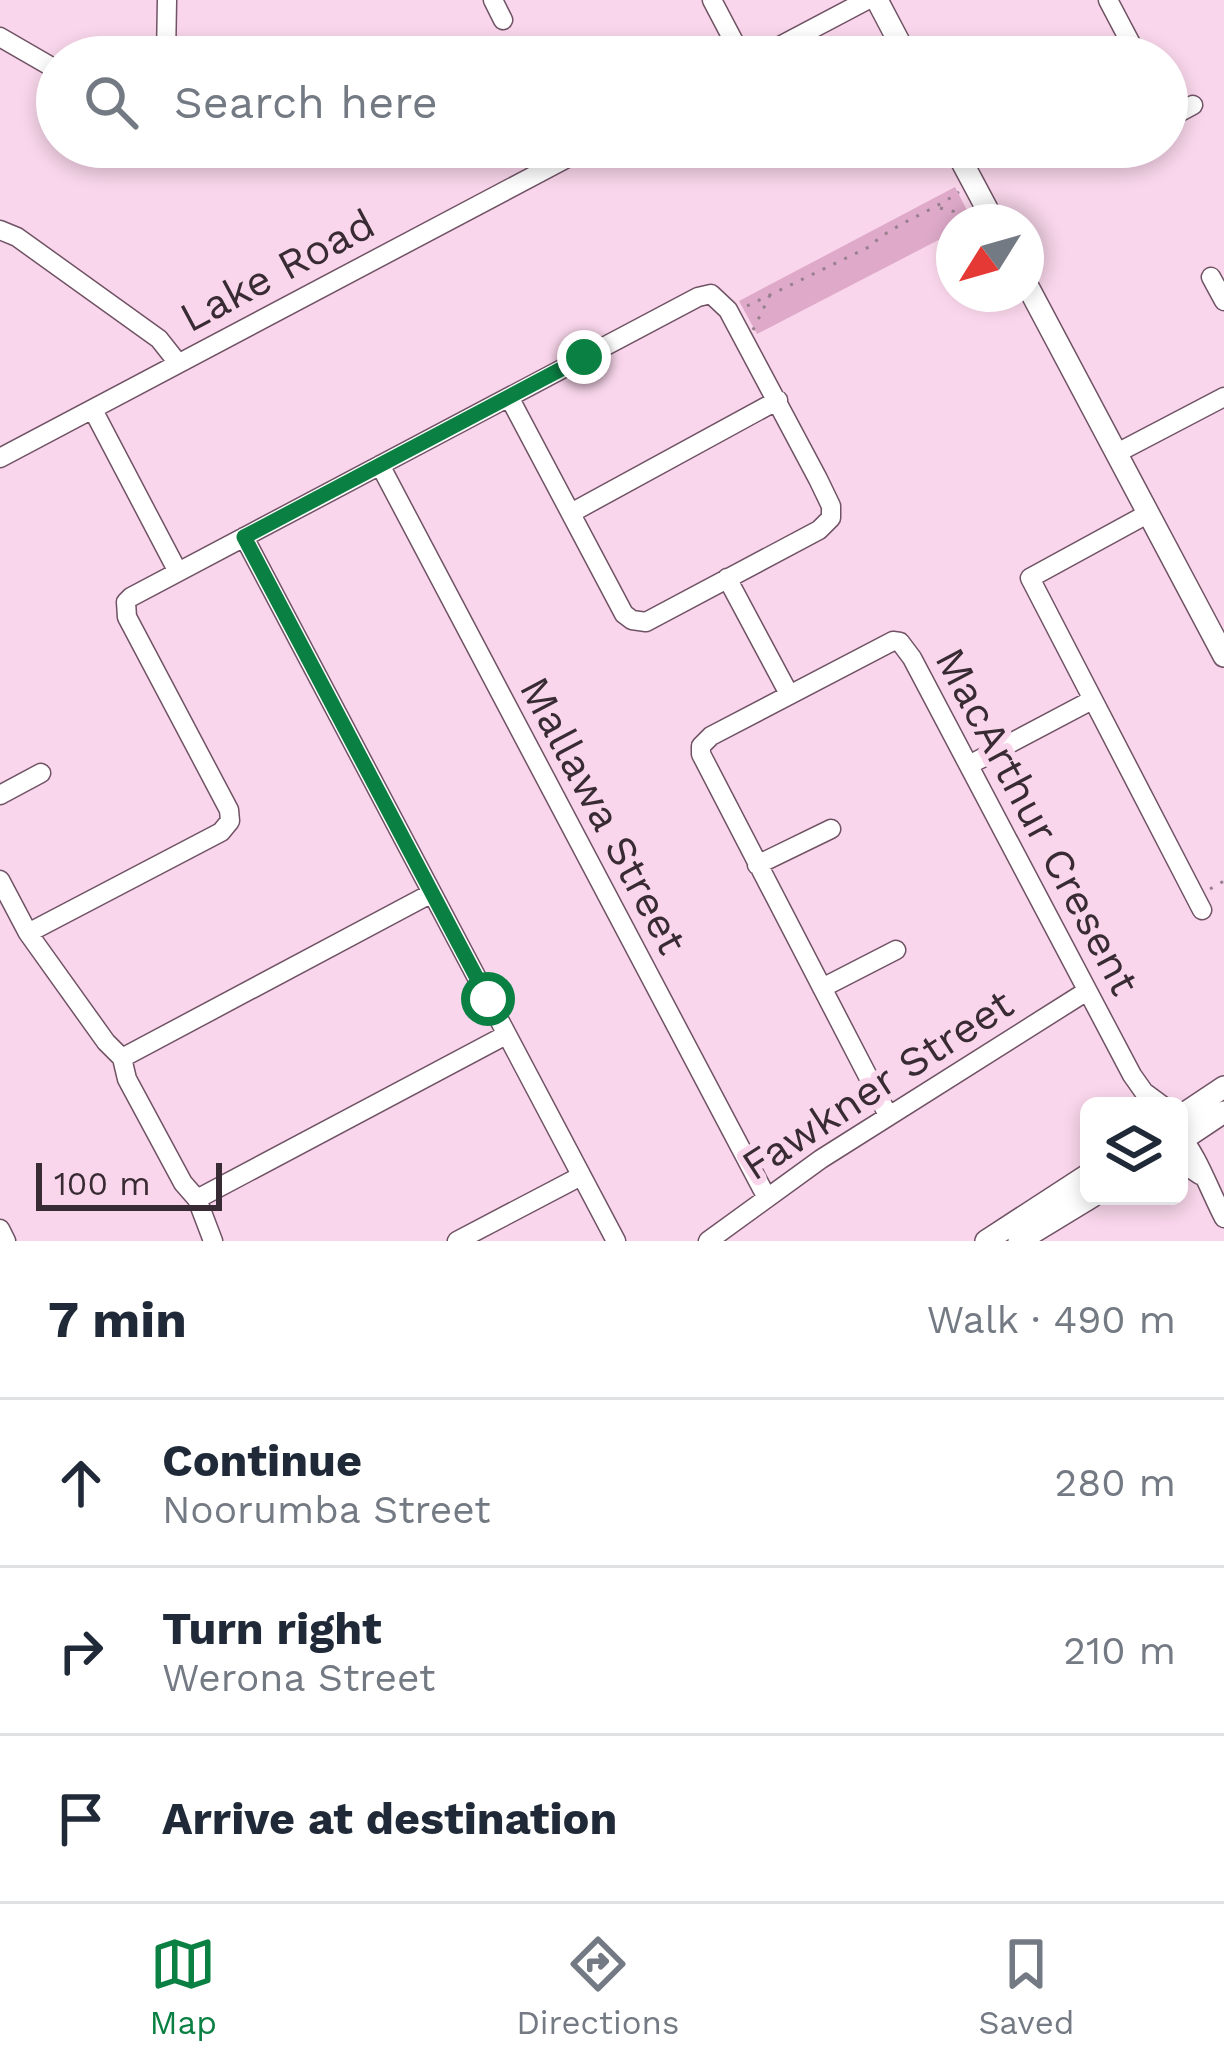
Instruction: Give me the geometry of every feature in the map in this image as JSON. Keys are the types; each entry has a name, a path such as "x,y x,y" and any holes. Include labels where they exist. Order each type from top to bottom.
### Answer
{"main road":[{"path":"877,0 896,36"},
{"path":"963,168 978,204"},
{"path":"1042,312 1224,656"},
{"path":"1188,1119 1224,1087"},
{"path":"1188,1125 1224,1112"},
{"path":"986,1241 1080,1180"},
{"path":"1019,1241 1080,1204"}],"street":[{"path":"166,36 167,0"},
{"path":"493,0 503,20"},
{"path":"712,0 731,36"},
{"path":"799,36 867,0"},
{"path":"1108,0 1127,36"},
{"path":"0,37 36,58"},
{"path":"1188,107 1193,105"},
{"name":"Lake Road","path":"0,458 548,168"},
{"path":"0,230 17,237 159,339 178,363"},
{"path":"1211,277 1224,301"},
{"path":"28,933 221,832 230,821 229,810 127,617 125,602 178,572 508,397 698,297 711,294 728,310 831,506 831,518 819,530 646,622 632,620 508,397"},
{"path":"1117,453 1224,397"},
{"path":"571,513 778,400"},
{"path":"92,410 178,572"},
{"name":"Mallawa Street","path":"380,465 767,1198"},
{"path":"1149,513 1030,578 1202,910"},
{"path":"244,537 616,1241"},
{"path":"727,578 789,694"},
{"name":"MacArthur Cresent","path":"888,1115 702,761 701,746 789,694 884,645 900,642 1144,1097"},
{"path":"969,765 1091,700"},
{"path":"0,795 41,772"},
{"path":"757,866 831,829"},
{"path":"0,880 28,933 122,1058 128,1079 183,1183 197,1198 214,1241"},
{"path":"122,1058 432,893"},
{"path":"822,988 896,950"},
{"name":"Fawkner Street","path":"708,1241 888,1115 1087,991"},
{"path":"197,1198 506,1034"},
{"path":"1188,1145 1224,1218"},
{"path":"457,1241 581,1176"},
{"path":"0,1229 6,1241"}],"path":[{"path":"943,204 960,190"},
{"path":"741,310 936,209"},
{"path":"752,331 770,294"},
{"path":"1206,889 1224,881"}],"shaded area":[{"path":"955,187 964,204 936,204 936,241 757,334 739,301"}],"route":[{"path":"488,999 244,537 584,357"}]}
